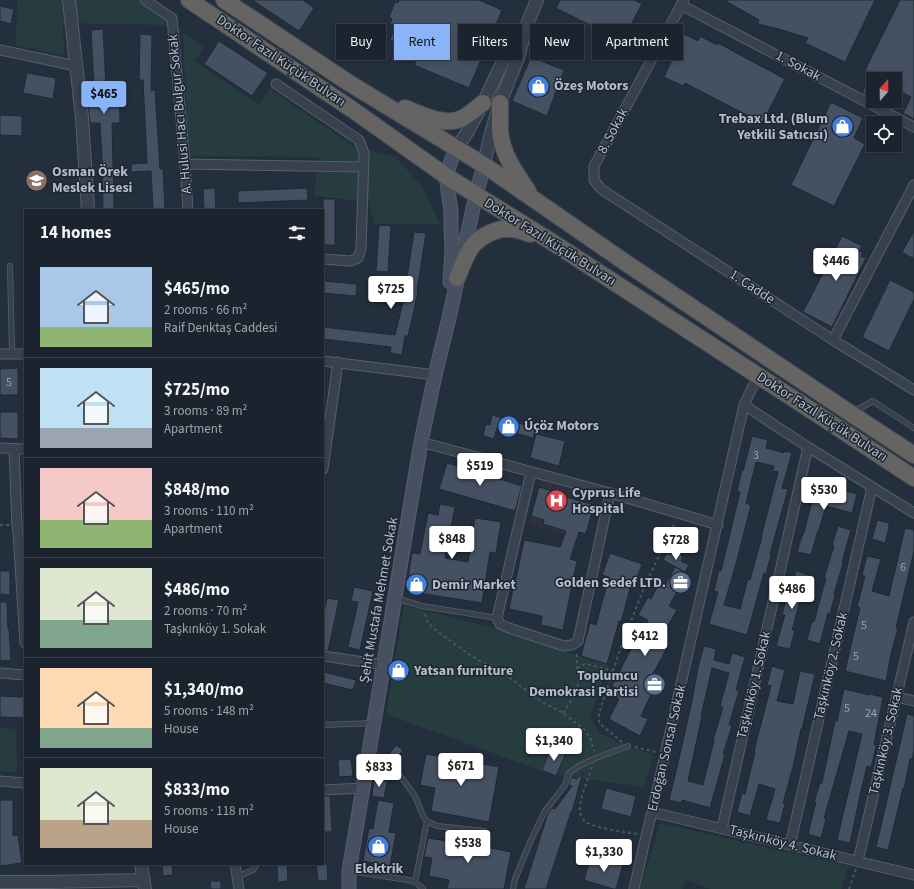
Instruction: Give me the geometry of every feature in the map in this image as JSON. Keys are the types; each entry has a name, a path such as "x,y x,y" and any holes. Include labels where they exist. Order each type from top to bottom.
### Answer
{"highway":[{"name":"Doktor Fazıl Küçük Bulvarı","path":"189,0 353,110 446,176 552,242 914,478"},
{"name":"Doktor Fazıl Küçük Bulvarı","path":"224,0 349,83 484,165 629,265 914,455"},
{"path":"349,83 426,117 441,121 462,118 474,111 483,103"},
{"path":"500,103 500,132 502,143 515,172 534,199"},
{"path":"457,278 466,256 474,244 483,236 503,229 511,228 552,242"}],"main road":[{"path":"446,176 456,149"},
{"name":"Şehit Mustafa Mehmet Sokak","path":"349,889 349,871 421,442 434,375 449,318 484,165"},
{"name":"Şehit Mustafa Mehmet Sokak","path":"446,176 452,238 449,318"}],"street":[{"path":"69,0 82,118 88,209"},
{"name":"A. Hulusi Hacı Bulgur Sokak","path":"145,0 172,18 188,209"},
{"path":"484,165 500,103 518,58 526,27 537,0"},
{"name":"1. Sokak","path":"683,2 914,127"},
{"name":"8. Sokak","path":"594,180 594,166 683,2"},
{"path":"456,149 468,131 483,103 509,49 526,27"},
{"path":"0,50 76,66"},
{"path":"276,84 359,140 364,153 361,249 358,258 350,261 324,259"},
{"path":"185,164 364,167"},
{"name":"1. Cadde","path":"594,180 601,189 833,340 914,390"},
{"path":"833,340 914,185"},
{"path":"0,354 24,354"},
{"path":"324,361 434,375"},
{"path":"324,447 338,362"},
{"name":"Erdoğan Sonsal Sokak","path":"634,889 744,406 752,388 760,377"},
{"path":"744,406 914,513"},
{"path":"421,442 610,493 718,525"},
{"name":"Taşkınköy 1. Sokak","path":"722,828 808,447"},
{"path":"0,448 24,448"},
{"path":"14,449 17,525 24,627"},
{"path":"532,472 497,618 500,624 509,628 564,646 572,645 578,641 610,493"},
{"name":"Taşkınköy 2. Sokak","path":"790,845 872,487"},
{"name":"Taşkınköy 3. Sokak","path":"858,861 914,622"},
{"path":"324,656 384,665"},
{"path":"0,673 24,675"},
{"path":"897,696 914,701"},
{"path":"0,781 24,783"},
{"path":"324,790 363,788"},
{"name":"Taşkınköy 4. Sokak","path":"652,812 914,875"},
{"path":"0,882 51,886 144,884 141,865"},
{"path":"235,865 239,889"}],"lane":[{"path":"10,266 12,354"},
{"path":"850,413 873,401 914,428"},
{"path":"395,598 422,606 497,618"},
{"path":"324,724 374,723"},
{"path":"513,889 515,879 534,834 546,811 564,785 569,773 579,766 596,758 628,746"},
{"path":"367,764 401,777 415,796 423,816 427,821 437,826 484,831"},
{"path":"415,882 427,821"},
{"path":"237,877 252,870 256,865"},
{"path":"349,871 415,882 423,889"}],"path":[{"path":"665,754 628,746 599,723 599,713 620,650 645,585 678,514"},
{"path":"422,606 428,623 438,632 480,662 496,667 537,699 563,712 585,730 591,740 596,758 581,802 580,813 584,821 594,826 646,836"},
{"path":"563,712 576,693 579,679 577,668 578,641"},
{"path":"577,668 585,664 613,671"},
{"path":"849,889 858,861"}],"shaded area":[{"name":"Cyprus Life Hospital","path":"541,481 578,491 566,534 530,524"}],"green space":[{"path":"17,0 143,0 183,33 162,25 63,23 64,56 16,45"},
{"path":"183,33 204,47 195,61 259,105 270,89 352,145 395,157 422,186 440,224 374,224 368,202 314,196 319,157 188,156"},
{"path":"404,605 491,627 608,665 590,718 601,734 654,756 644,787 550,774 386,714"},
{"path":"0,727 16,729 17,772 0,771"},
{"path":"660,823 849,866 841,889 711,889 686,880 683,889 640,889"}],"building":[{"path":"252,0 303,0 314,8 299,31"},
{"path":"399,0 479,0 502,10 496,24 458,24 458,60 481,60 469,88 414,65 416,60 450,60 450,24 394,24 394,26 390,24 392,19 389,17 395,2 398,3"},
{"path":"560,0 634,0 642,4 631,24 603,23 592,24 592,26 556,8"},
{"path":"724,0 875,0 845,62 805,43 808,38 758,24 759,20"},
{"path":"900,0 914,0 914,119 903,113 911,97 902,92 902,72 869,72 865,70"},
{"path":"0,6 14,9 11,24 0,21"},
{"path":"103,29 106,88 119,87 120,123 112,123 114,209 103,209 100,123 90,123 88,88 94,88 91,30"},
{"path":"394,29 394,42 390,40"},
{"path":"140,34 152,35 151,91 155,90 160,169 163,169 165,209 153,209 151,171 131,172 131,164 147,163 143,80 139,80"},
{"path":"684,34 698,41 700,36 717,45 718,43 785,79 762,123 685,83 683,86 664,77 672,60 683,60"},
{"path":"219,41 268,73 252,96 204,64"},
{"name":"Özeş Motors","path":"530,59 539,60 564,70 547,116 512,101"},
{"path":"27,73 56,78 53,99 23,93"},
{"path":"866,84 866,95 862,93"},
{"path":"831,102 863,118 854,138 865,144 834,206 791,185"},
{"path":"0,115 22,116 22,136 0,135"},
{"path":"215,188 216,209 204,209 203,189"},
{"path":"307,188 308,200 238,203 238,191"},
{"path":"323,199 335,199 335,245 324,245"},
{"path":"379,225 391,226 388,272 376,271"},
{"path":"914,231 914,259 902,252"},
{"path":"414,232 426,233 418,292 408,336 405,336 402,355 390,353 391,347 324,339 324,327 395,335 409,278 407,277"},
{"path":"842,236 862,246 859,251 863,253 861,256 866,258 832,327 803,312"},
{"path":"890,280 914,292 914,299 889,351 862,337"},
{"path":"324,281 357,284 356,296 324,293"},
{"path":"18,368 18,395 0,395 0,369"},
{"path":"0,412 18,412 18,439 0,438"},
{"name":"Úçöz Motors","path":"492,415 536,428 533,438 497,428 494,439 483,436 486,424 490,425"},
{"path":"536,434 565,441 559,466 530,458"},
{"path":"752,436 768,440 766,448 784,453 784,451 792,453 782,488 788,489 766,574 764,573 747,635 709,624 718,592 714,591 719,570 721,571 740,492 737,491 742,470 743,471","holes":["756,462 774,466 773,471 778,472 762,537 740,609 724,605 751,505 746,503"]},
{"path":"447,463 522,486 515,511 439,489"},
{"path":"818,478 831,481 830,487 857,494 852,513 826,506 811,555 797,552 804,533"},
{"path":"539,487 563,494 562,496 594,505 586,534 579,532 570,559 577,561 563,630 541,625 542,616 509,609 524,540 560,547 566,531 543,524 544,520 531,516"},
{"path":"440,504 455,507 445,558 468,562 475,518 501,522 496,553 490,552 482,603 406,591 412,553 420,554 428,513 438,515"},
{"path":"877,520 889,523 885,543 872,539"},
{"path":"838,526 851,530 830,614 828,613 820,644 807,640 812,621 814,622 826,578 824,578 834,546 832,545"},
{"path":"905,528 914,530 914,551 896,628 898,628 886,681 845,671 860,608 857,607 865,576 862,575 867,556 881,559 872,591 889,596"},
{"path":"673,551 683,556 681,561 689,565 685,572 663,560 667,553 671,555"},
{"path":"610,553 642,564 634,586 631,585 607,664 581,656 590,623 596,625 609,577 602,575"},
{"path":"675,567 687,574 669,606 677,610 659,641 668,646 650,679 657,682 641,716 648,719 640,736 609,719 619,699 614,696 618,689 612,686 637,634 639,636 648,620 638,615 648,597 651,599 659,584 664,587"},
{"path":"0,571 10,571 10,595 0,594"},
{"path":"796,571 809,575 804,594 802,593 792,630 795,630 790,649 776,646 785,615 782,615 787,596 789,596"},
{"path":"354,587 373,591 360,650 348,647 358,602 351,601"},
{"path":"327,598 339,600 328,651 324,650 324,612"},
{"path":"0,602 7,602 11,660 0,661"},
{"path":"704,646 716,649 714,660 729,664 732,653 745,657 736,690 739,691 729,725 732,726 723,754 725,755 710,808 682,800 682,803 669,800 692,701 698,667","holes":["712,668 729,673 720,706 723,707 713,741 703,785 688,781"]},
{"path":"772,666 785,670 777,701 793,704 800,671 815,674 783,803 785,804 780,823 766,820 775,789 759,784 750,816 737,812 742,793 745,794 757,739 771,686 767,685"},
{"path":"324,672 356,680 353,690 324,683"},
{"path":"844,689 883,697 874,744 876,745 874,755 871,767 867,766 850,843 837,840 862,734 849,731 824,818 826,819 821,838 808,834 816,802 814,802 820,783 822,783 835,721 837,721"},
{"path":"0,696 24,697 24,718 0,717"},
{"path":"907,714 914,716 914,751 912,759 910,759 904,789 903,788 888,850 876,847"},
{"path":"396,745 403,750 393,762 387,757"},
{"path":"556,749 566,753 556,776 542,770 549,752 554,754"},
{"path":"426,754 499,767 489,822 431,811 435,788 420,785"},
{"path":"351,759 353,776 339,777 338,760"},
{"path":"583,772 572,812 546,889 524,889 548,813 552,808 555,809 572,786 569,785 571,777 577,779"},
{"path":"374,779 387,781 384,798 372,796"},
{"path":"606,788 636,796 631,817 601,809"},
{"path":"324,796 330,796 332,832 324,832"},
{"path":"0,800 13,800 13,836 18,835 22,863 0,866"},
{"name":"Elektrik","path":"378,800 394,803 389,832 396,833 390,866 363,861 369,828 373,829"},
{"path":"455,834 483,840 481,846 511,852 504,889 447,889 449,880 429,876 432,858 424,857 428,838 453,842"},
{"path":"591,856 623,865 616,889 584,880"},
{"path":"327,864 328,880 318,881 316,865"},
{"path":"162,865 172,865 173,875 163,876"},
{"path":"277,865 287,865 288,881 278,882"},
{"path":"210,881 221,881 221,889 211,889"}],"place":[{"name":"Özeş Motors","path":"538,86"},
{"name":"Trebax Ltd. (Blum Yetkili Satıcısı)","path":"843,127"},
{"name":"Osman Örek Meslek Lisesi","path":"36,180"},
{"name":"Úçöz Motors","path":"509,426"},
{"name":"Cyprus Life Hospital","path":"556,501"},
{"name":"Golden Sedef LTD.","path":"681,583"},
{"name":"Demir Market","path":"416,585"},
{"name":"Yatsan furniture","path":"399,671"},
{"name":"Toplumcu Demokrasi Partisi","path":"654,684"},
{"name":"Elektrik","path":"379,847"}]}
